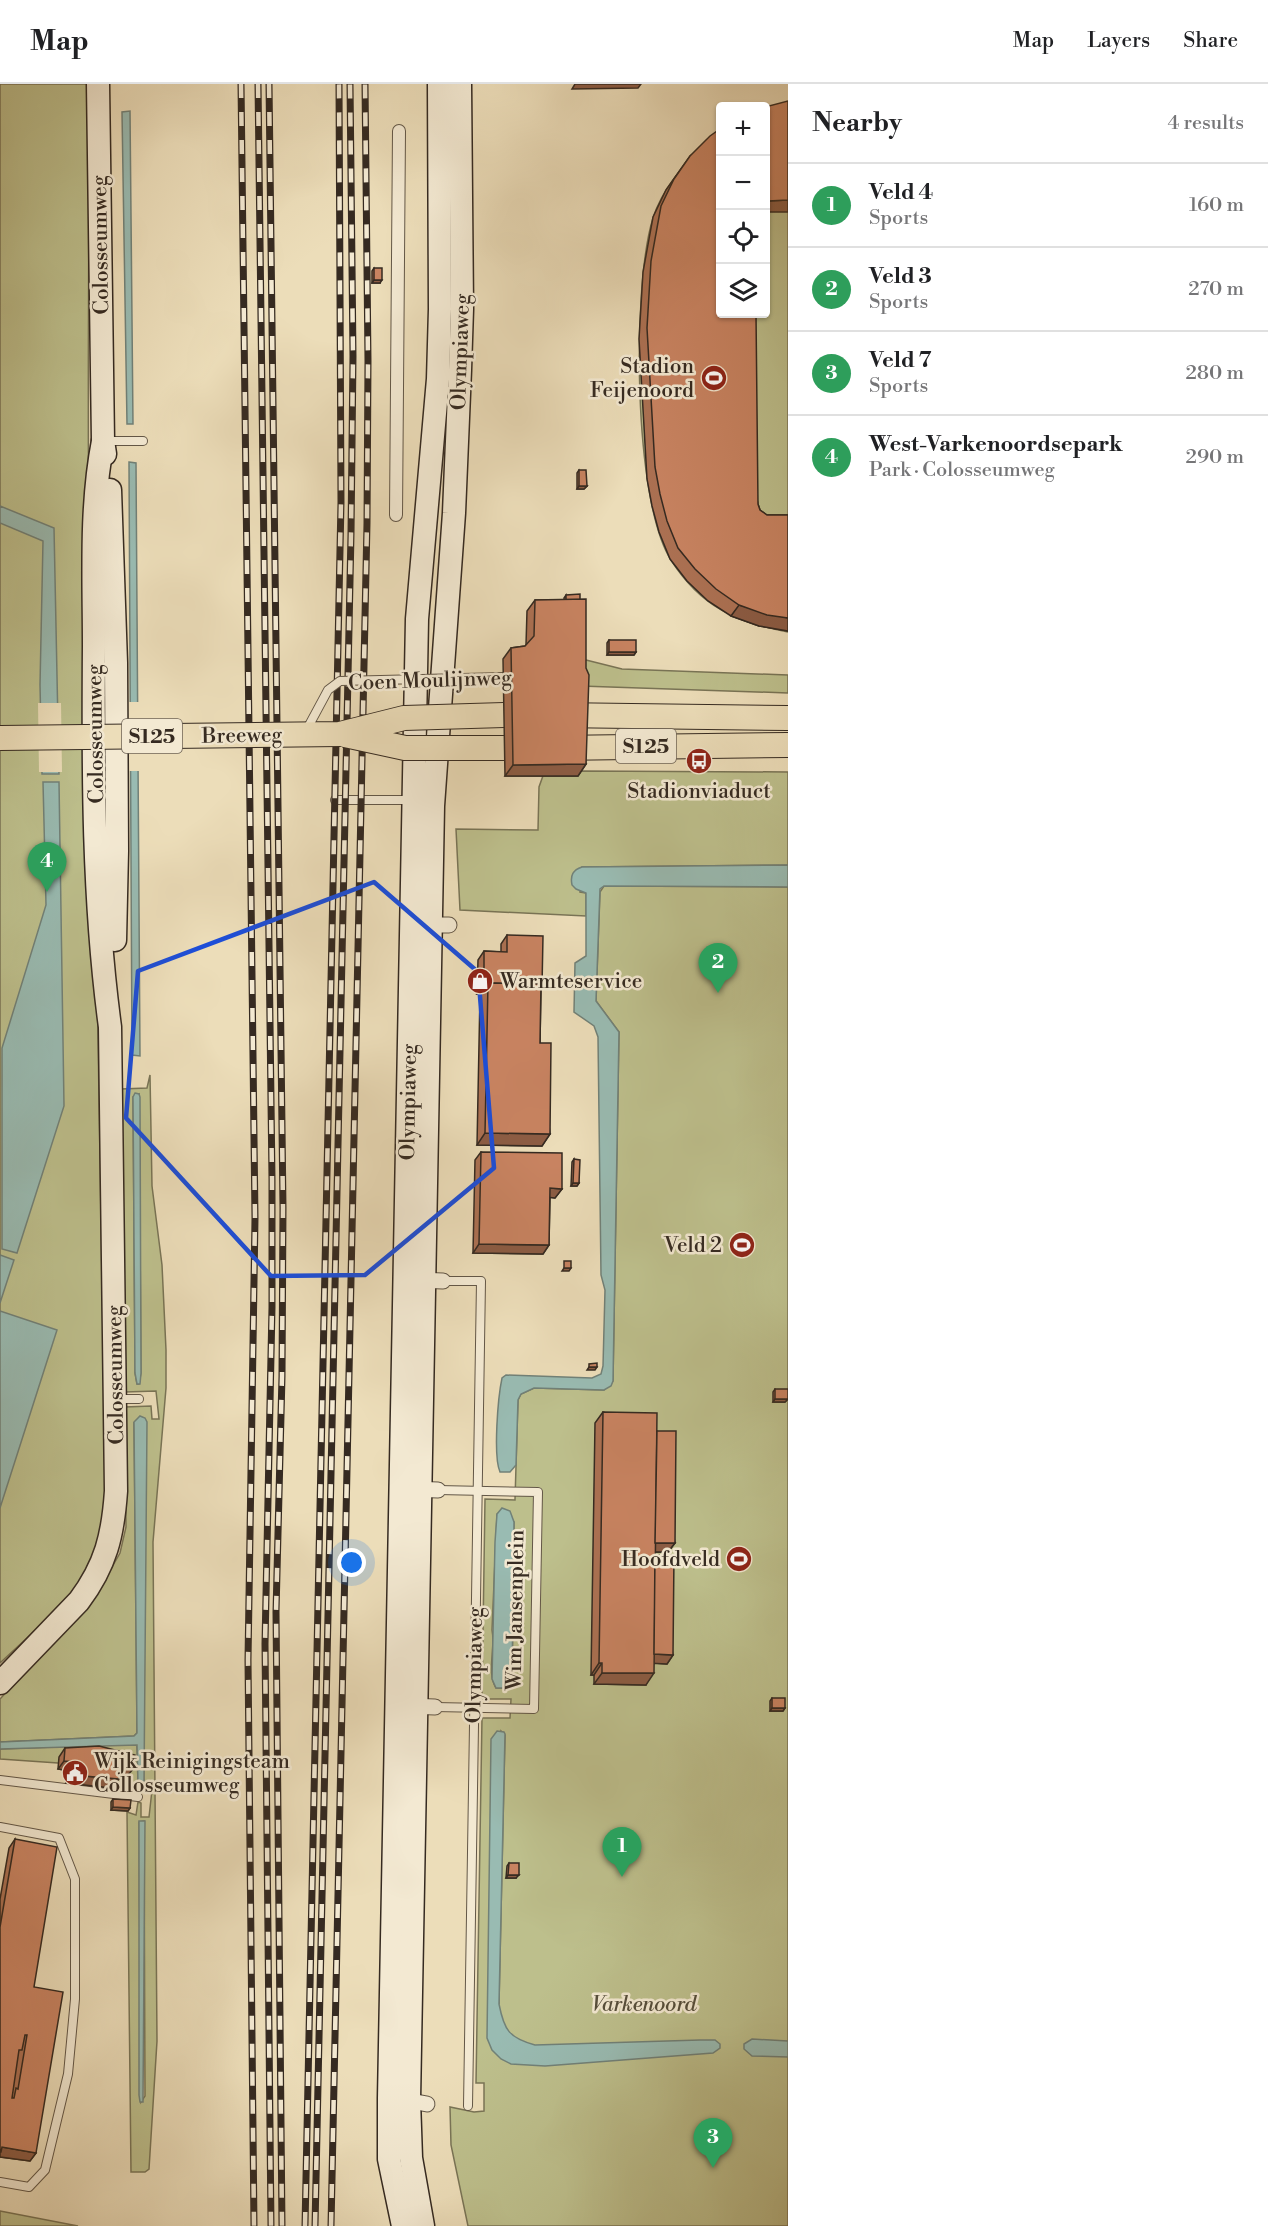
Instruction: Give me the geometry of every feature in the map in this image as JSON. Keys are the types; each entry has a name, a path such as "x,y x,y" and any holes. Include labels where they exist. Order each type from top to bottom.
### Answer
{"main road":[{"name":"Colosseumweg","path":"0,1683 79,1601 96,1575 108,1549 114,1523 116,1491 110,1027 114,994 117,851 116,663 111,502 103,441 98,84"},
{"name":"Olympiaweg","path":"423,2226 411,2158 408,2100 419,1490 434,779 454,513 451,309 439,84"},
{"name":"Olympiaweg","path":"430,925 412,800 417,619 438,379 451,309 460,84"},
{"path":"417,619 445,621"},
{"name":"Coen Moulijnweg","path":"340,734 404,718 522,715 568,727 788,745"},
{"name":"Coen Moulijnweg","path":"304,734 340,734 405,748 522,748 568,727 788,718"},
{"name":"Breeweg","path":"0,738 304,734"},
{"name":"Olympiaweg","path":"403,2226 389,2159 408,2100"}],"street":[{"path":"396,515 399,131"}],"lane":[{"path":"103,441 143,441"},
{"name":"Coen Moulijnweg","path":"304,734 324,696 332,686 340,681 512,677"},
{"path":"335,800 412,800"},
{"name":"Olympiaweg","path":"424,1280 481,1281 468,2106"},
{"path":"115,1399 139,1399"},
{"name":"Wim Jansenplein","path":"416,1707 534,1709 538,1492 419,1490"},
{"path":"0,1780 138,1797"},
{"path":"0,1827 59,1838 75,1880 75,1999 68,2074 45,2170 29,2187 0,2182"}],"highlighted area":[{"path":"374,882 478,972 494,1168 365,1275 271,1276 126,1118 138,971"}],"green space":[{"path":"0,84 88,84 89,539 106,1521 92,1565 68,1600 0,1663"},
{"name":"Stadion Feijenoord","path":"788,111 788,632 752,623 721,610 695,590 671,560 658,531 649,491 640,392 639,340 642,291 646,250 653,218 673,180 702,148 716,277 716,318 770,318 770,115"},
{"path":"578,658 622,669 788,675 788,693 581,686"},
{"path":"583,771 788,772 788,865 582,867 580,892 586,893 586,916 460,910 456,829 538,830 539,787 544,773"},
{"name":"Varkenoord","path":"604,886 788,887 788,2226 468,2226 451,2145 450,2107 474,2112 484,2111 484,2083 476,2083 482,1718 510,1718 511,1699 482,1699 485,1499 515,1500 518,1400 521,1394 534,1388 604,1390 613,1381 619,1032 596,1001 600,892","holes":["502,1510 514,1522 512,1683 506,1688 496,1688 491,1667 492,1630 497,1514","501,1731 505,1735 499,2004"]},
{"path":"150,1075 152,1186 162,1265 166,1350 166,1388 153,1542 157,2041 149,2169 145,2172 131,2172 127,1812 136,1815 138,1802 141,1803 141,1817 149,1817 152,1790 137,1791 136,1789 116,1788 117,1775 58,1763 0,1759 0,1749 137,1744 138,1784 144,1784 134,1422 137,1733 134,1736 0,1742 0,1699 96,1595 120,1553 126,1527 125,1407 151,1406 152,1419 159,1419 156,1391 125,1392 121,1089 147,1088","holes":["139,1094 141,1373 139,1384 137,1384 135,1373 133,1097","144,1821 145,2096 141,2102 139,1822"]},
{"path":"0,2211 78,2226 0,2226"}],"water":[{"path":"130,111 133,424 127,424 122,112"},
{"path":"129,462 136,463 140,1056 132,1055"},
{"path":"0,506 54,528 59,774 42,774 40,685 43,541 0,523"},
{"path":"43,782 59,782 64,1106 17,1253 2,1249 2,1048 46,905"},
{"path":"788,865 788,887 604,886 600,889 596,1001 619,1032 613,1381 611,1386 604,1390 534,1388 521,1394 518,1400 516,1465 510,1472 500,1472 497,1440 502,1378 506,1375 592,1378 601,1374 603,1366 605,1290 601,1275 598,1037 594,1026 574,1012 575,963 586,956 586,893 572,885 573,873 582,867"},
{"path":"135,1093 140,1097 140,1384 137,1384 135,1373 133,1097"},
{"path":"0,1255 14,1260 0,1303"},
{"path":"0,1311 57,1330 0,1508"},
{"path":"140,1416 147,1422 144,1784 138,1784 137,1745 0,1749 0,1742 134,1736 137,1733 134,1422"},
{"path":"502,1508 510,1511 514,1522 512,1683 506,1688 496,1688 492,1679 495,1542 497,1514"},
{"path":"497,1731 505,1734 499,2004 509,2032 535,2045 715,2040 720,2044 720,2048 713,2053 545,2066 511,2064 501,2059 492,2050 487,2038 491,1739"},
{"path":"139,1821 145,1821 143,2102 140,2102 139,2095"},
{"path":"752,2039 788,2041 788,2057 752,2056 744,2049 744,2044"}],"pier":[{"path":"128,702 140,702 141,771 128,771"},
{"path":"38,703 61,703 62,772 39,772"}],"building":[{"path":"788,101 788,200 770,201 770,106"},
{"name":"Stadion Feijenoord","path":"716,132 716,318 756,318 758,504 760,510 767,515 788,515 788,618 767,615 739,605 716,589 695,569 678,548 667,521 655,467 647,328 651,261 661,206 674,179 690,156"},
{"path":"374,268 382,268 382,280 374,280"},
{"path":"579,470 586,470 587,486 579,486"},
{"path":"580,594 580,600 566,600 566,595"},
{"path":"586,599 586,668 589,675 586,764 513,765 511,648 525,646 534,636 535,600"},
{"path":"609,640 636,640 636,652 609,652"},
{"path":"507,935 543,936 542,987 541,984 488,983 484,986 484,951 507,952"},
{"path":"488,983 541,984 540,1043 551,1043 550,1134 485,1133"},
{"path":"481,1152 562,1153 562,1189 550,1188 549,1245 479,1244"},
{"path":"574,1159 580,1160 579,1183 573,1183"},
{"path":"564,1261 571,1261 571,1268 564,1268"},
{"path":"597,1363 597,1367 589,1367 589,1364"},
{"path":"775,1389 788,1389 788,1399 775,1399"},
{"path":"603,1412 657,1413 654,1673 602,1673 602,1663 599,1663"},
{"path":"657,1431 676,1431 675,1543 655,1543"},
{"path":"655,1555 674,1555 673,1655 654,1654"},
{"path":"772,1698 785,1698 785,1708 772,1708"},
{"path":"99,1746 135,1755 134,1768 117,1766 117,1769 120,1769 119,1779 72,1775 73,1764 76,1765 76,1762 64,1761 65,1748"},
{"path":"113,1799 131,1800 130,1808 113,1807"},
{"path":"15,1839 57,1847 34,1987 63,1992 36,2153 2,2147 0,2152 0,1927","holes":["25,2035 27,2035 18,2089 16,2088 14,2098 12,2098 19,2050 22,2050"]},
{"path":"509,1863 519,1863 519,1875 508,1875"}],"railway":[{"path":"241,84 255,1218 248,1660 254,2226"},
{"path":"258,84 272,1179 272,1307 265,1644 271,2226"},
{"path":"269,84 283,1208 282,1376 276,1612 282,2226"},
{"path":"305,2226 341,502 339,84"},
{"path":"315,2226 351,534 353,356 350,84"},
{"path":"331,2226 367,523 365,84"}],"place":[{"name":"Stadion Feijenoord","path":"714,378"},
{"name":"Stadionviaduct","path":"699,761"},
{"name":"West-Varkenoordsepark","path":"47,892"},
{"name":"Warmteservice","path":"480,981"},
{"name":"Veld 3","path":"718,993"},
{"name":"Veld 2","path":"742,1245"},
{"name":"Hoofdveld","path":"739,1559"},
{"name":"Wijk Reinigingsteam Collosseumweg","path":"75,1773"},
{"name":"Veld 4","path":"622,1877"},
{"name":"Veld 7","path":"713,2168"}]}
